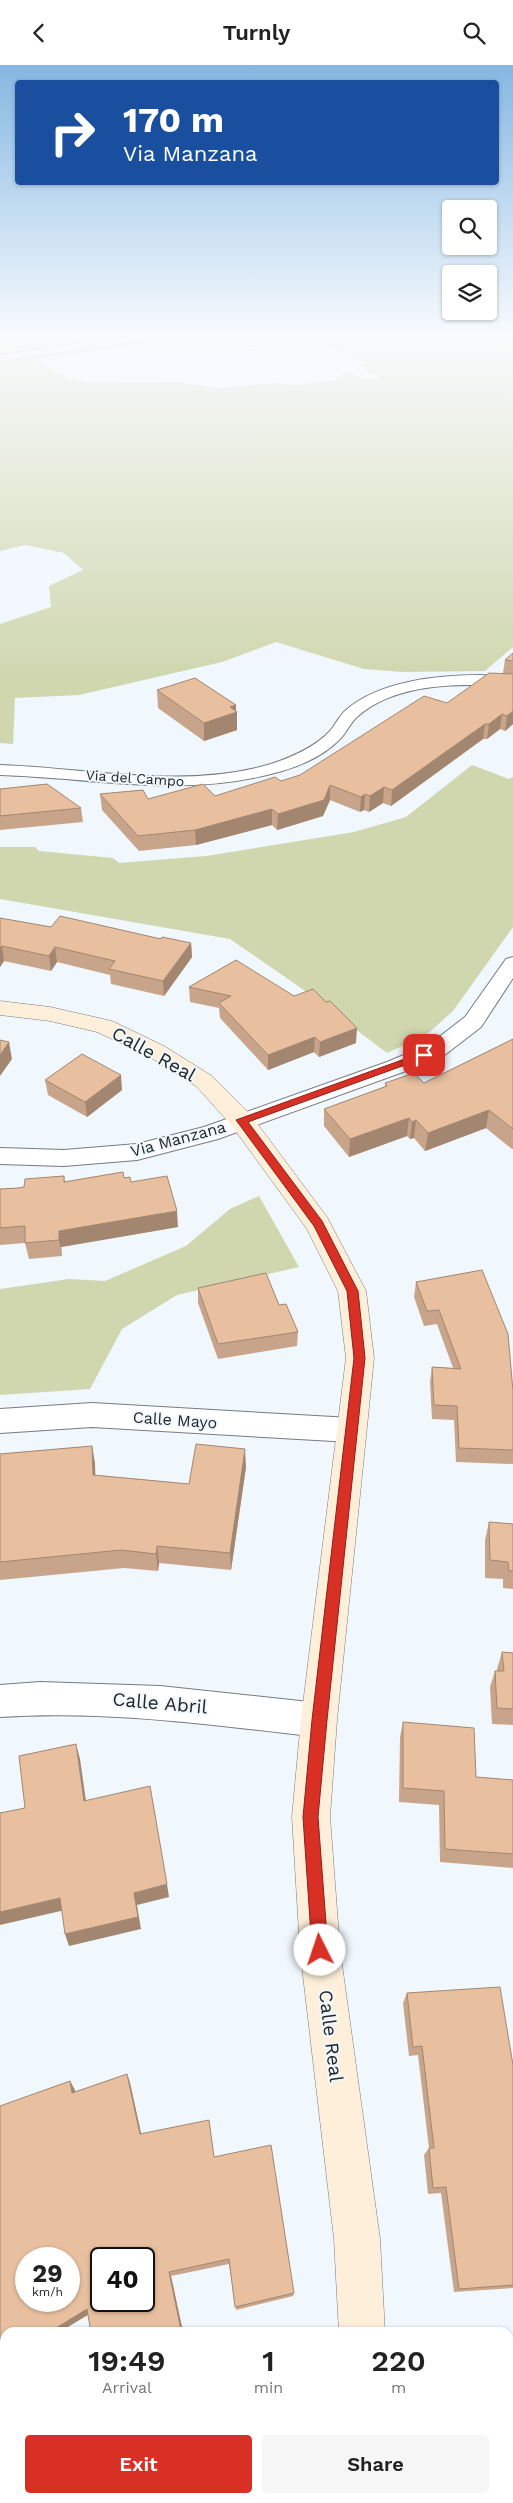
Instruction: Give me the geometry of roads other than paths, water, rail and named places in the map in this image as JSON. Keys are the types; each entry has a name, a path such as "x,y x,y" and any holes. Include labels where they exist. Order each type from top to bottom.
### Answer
{"street":[{"name":"Via del Campo","path":"0,770 73,773 168,782 236,778 278,767 304,756 336,733 348,717 371,701 406,687 443,680 513,682"},
{"name":"Via Manzana","path":"0,1156 64,1158 137,1153 210,1133 242,1120 396,1067 438,1049 473,1021 513,963"},
{"name":"Calle Real","path":"0,1007 104,1026 156,1051 204,1081 242,1120 318,1224 352,1291 360,1358 319,1720 311,1817 319,1941 357,2239 362,2327"},
{"name":"Calle Mayo","path":"0,1421 92,1415 310,1429 351,1429"},
{"name":"Calle Abril","path":"0,1701 40,1697 176,1703 319,1720"}]}
